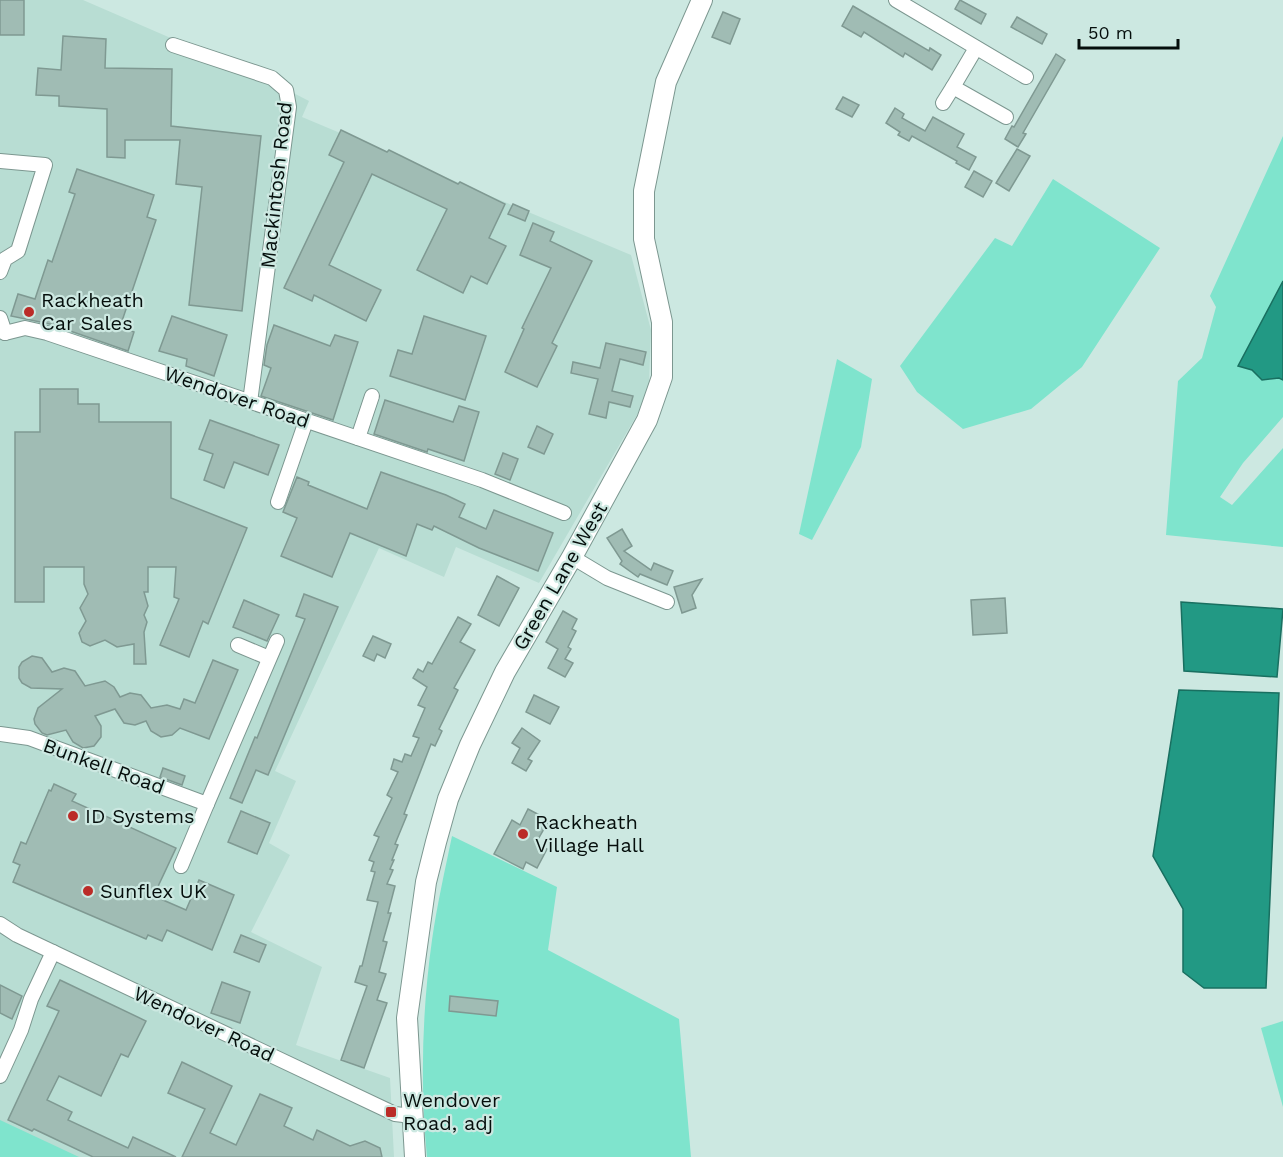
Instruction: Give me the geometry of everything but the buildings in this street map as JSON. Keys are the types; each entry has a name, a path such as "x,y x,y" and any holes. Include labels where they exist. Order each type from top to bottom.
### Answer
{"street":[{"name":"Green Lane West","path":"414,1157 407,1018 426,882 448,799 470,745 506,672 647,420 662,377 662,322 644,239 644,192 666,82 702,0"},
{"path":"896,0 1026,77"},
{"name":"Mackintosh Road","path":"173,45 272,78 286,90 289,107 250,402"},
{"path":"943,103 976,48"},
{"path":"953,87 1006,117"},
{"path":"0,161 45,165 18,250 4,259 0,272"},
{"path":"0,318 5,333 0,347"},
{"name":"Wendover Road","path":"5,333 25,328 47,333 482,480 564,513"},
{"path":"358,438 372,396"},
{"path":"278,502 306,421"},
{"path":"572,557 607,578 655,590 667,602"},
{"path":"181,866 277,641"},
{"path":"238,645 269,658"},
{"name":"Bunkell Road","path":"0,734 29,738 207,804"},
{"name":"Wendover Road","path":"0,924 53,952 395,1114 412,1116"},
{"path":"0,1076 53,952"}],"shaded area":[{"path":"0,0 83,0 272,82 309,101 302,117 631,255 651,330 649,384 638,413 539,583 456,547 444,577 379,548 275,771 296,781 269,843 290,855 251,932 322,967 296,1045 390,1078 394,1157 14,1157 0,1150"},
{"path":"1283,136 1283,281 1238,366 1252,370 1262,380 1279,378 1283,380 1283,417 1243,463 1220,497 1232,505 1283,448 1283,547 1166,535 1178,381 1202,358 1216,307 1210,296"},
{"path":"1053,179 1160,248 1082,367 1031,409 963,429 917,392 900,366 995,238 1012,246"},
{"path":"1283,281 1283,380 1279,378 1262,380 1252,370 1238,366"},
{"path":"837,359 872,379 861,447 812,540 799,534"},
{"path":"1181,602 1283,609 1277,677 1184,671"},
{"path":"1179,690 1279,693 1266,988 1204,988 1183,972 1183,909 1153,856"},
{"path":"452,836 557,887 548,950 679,1019 691,1157 427,1157 423,1076 426,994 434,927"},
{"path":"1283,1021 1283,1107 1261,1028"},
{"path":"0,1120 79,1157 0,1157"}],"place":[{"name":"Rackheath Car Sales","path":"29,312"},
{"name":"ID Systems","path":"73,816"},
{"name":"Rackheath Village Hall","path":"523,834"},
{"name":"Sunflex UK","path":"88,891"},
{"name":"Wendover Road, adj","path":"391,1112"}]}
